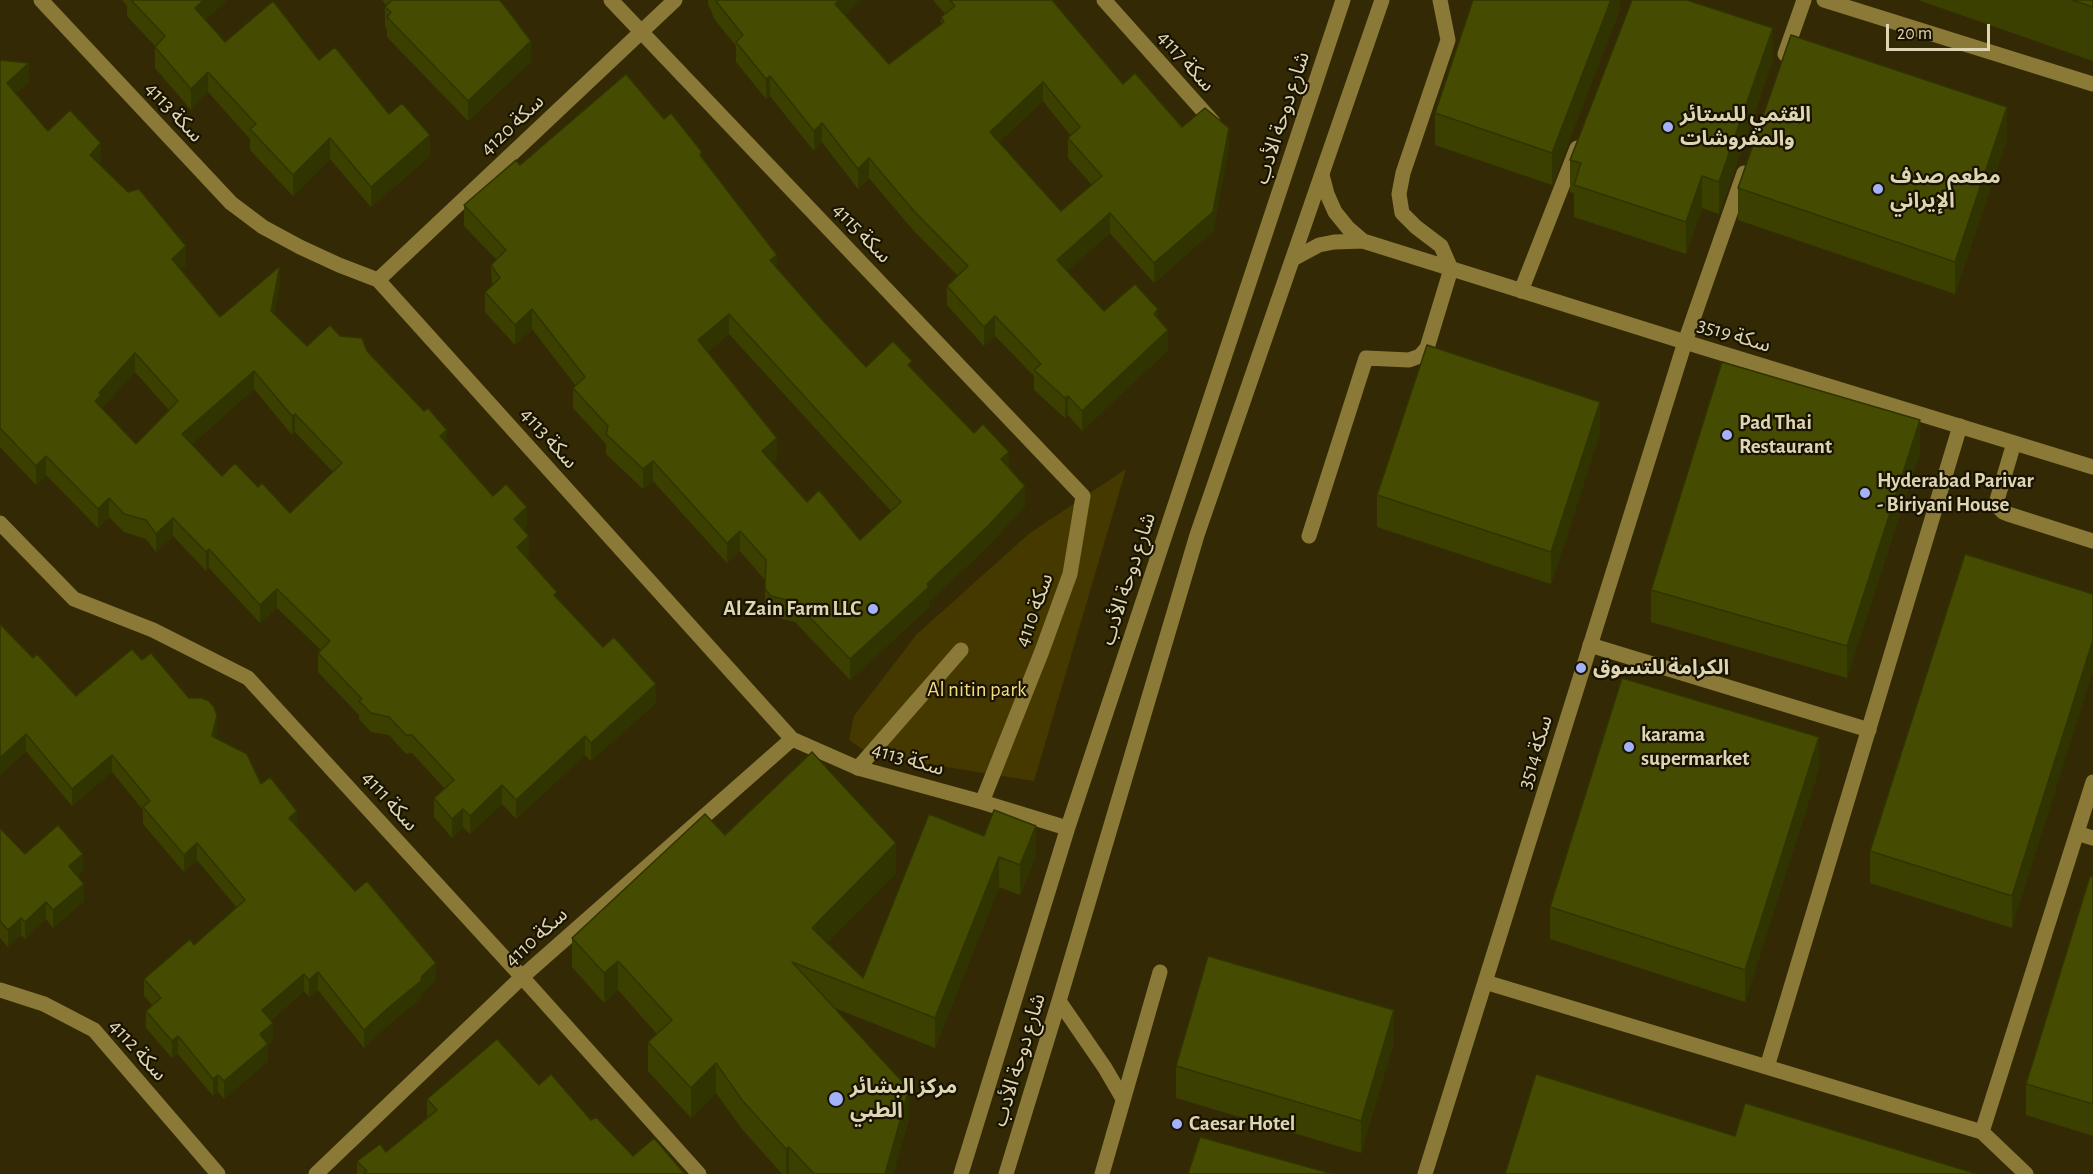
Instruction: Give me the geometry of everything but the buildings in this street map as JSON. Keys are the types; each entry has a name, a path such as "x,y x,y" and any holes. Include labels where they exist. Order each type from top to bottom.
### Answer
{"street":[{"name":"سكة 4113","path":"41,0 231,202 263,227 300,247 378,280 792,739 858,768 1067,828"},
{"name":"سكة 4115","path":"611,0 1083,496"},
{"name":"سكة 4120","path":"378,280 675,0"},
{"name":"سكة 4117","path":"1104,0 1213,122"},
{"name":"شارع دوحة الأدب","path":"961,1174 1067,828 1343,0"},
{"name":"شارع دوحة الأدب","path":"1006,1174 1197,535 1382,0"},
{"path":"1309,536 1366,358 1409,360 1420,356 1427,348 1451,269 1441,246 1402,213 1399,194 1403,173 1448,40 1440,0"},
{"path":"1781,66 1804,0"},
{"path":"1824,0 2093,84"},
{"path":"1521,291 1584,129"},
{"name":"سكة 3514","path":"1425,1174 1685,342 1750,155"},
{"name":"سكة 3519","path":"1322,175 1335,212 1363,241"},
{"name":"سكة 3519","path":"1293,259 1327,243 1363,241 2093,467"},
{"path":"1767,1067 1960,426"},
{"path":"2014,443 1996,500 2002,512 2093,541"},
{"name":"سكة 4110","path":"982,802 1070,574 1083,496"},
{"name":"سكة 4111","path":"0,523 74,599 153,630 248,678 699,1174"},
{"path":"1590,645 1869,730"},
{"path":"858,768 961,650"},
{"name":"سكة 4110","path":"316,1174 522,977 792,739"},
{"path":"1982,1132 2093,782"},
{"path":"2077,833 2093,838"},
{"path":"1102,1174 1160,972"},
{"path":"1485,982 1982,1132 2026,1174"},
{"name":"سكة 4112","path":"0,990 44,1004 94,1030 218,1174"},
{"path":"1059,1001 1105,1068 1123,1099"}],"green space":[{"name":"Al nitin park","path":"1126,469 1034,781 871,755 849,740 854,716 917,634 1030,533"}],"place":[{"name":"القثمي للستائر والمفروشات","path":"1668,127"},
{"name":"مطعم صدف الإيراني","path":"1878,189"},
{"name":"Pad Thai Restaurant","path":"1727,435"},
{"name":"Hyderabad Parivar - Biriyani House","path":"1865,493"},
{"name":"Al Zain Farm LLC","path":"873,609"},
{"name":"الكرامة للتسوق","path":"1581,668"},
{"name":"karama supermarket","path":"1629,747"},
{"name":"مركز البشائر الطبي","path":"836,1099"},
{"name":"Caesar Hotel","path":"1177,1124"}]}
